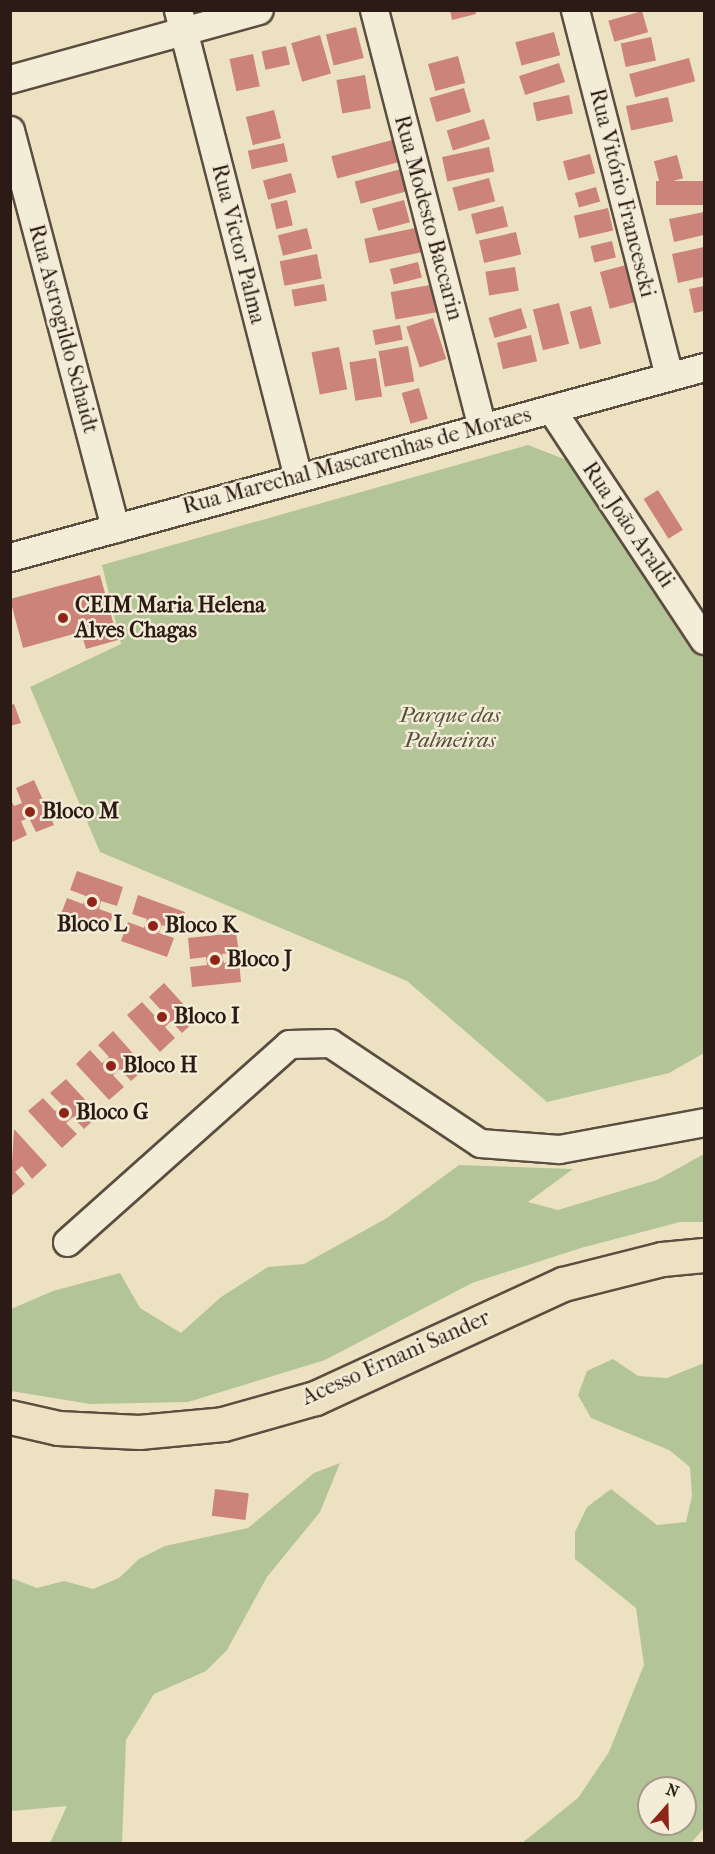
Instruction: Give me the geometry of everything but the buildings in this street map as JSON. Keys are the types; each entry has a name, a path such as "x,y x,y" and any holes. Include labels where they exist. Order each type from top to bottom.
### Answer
{"highway":[{"name":"Acesso Ernani Sander","path":"10,1417 58,1428 139,1432 223,1424 315,1398 563,1284 651,1261 705,1255"}],"street":[{"path":"10,79 180,20 259,10"},
{"name":"Rua Modesto Baccarin","path":"374,10 482,425"},
{"name":"Rua Vitório Francescki","path":"575,10 669,376"},
{"name":"Rua Victor Palma","path":"180,20 298,477"},
{"name":"Rua Astrogildo Schaidt","path":"10,130 115,528"},
{"name":"Rua Marechal Mascarenhas de Moraes","path":"10,558 482,425 551,409 705,367"},
{"name":"Rua João Araldi","path":"551,409 705,640"},
{"path":"67,1242 290,1044 330,1043 480,1143 559,1149 705,1122"}],"green space":[{"name":"Parque das Palmeiras","path":"528,445 572,462 704,657 704,1053 669,1073 547,1102 407,981 100,852 30,687 121,644 102,565"},
{"path":"704,1154 704,1222 680,1222 581,1248 472,1283 325,1360 188,1402 90,1404 11,1391 11,1309 53,1291 120,1273 140,1308 181,1333 221,1297 268,1267 304,1264 387,1218 459,1165 573,1169 528,1202 558,1210 657,1180"},
{"path":"613,1359 638,1376 667,1378 704,1363 704,1828 691,1843 522,1843 578,1798 609,1752 644,1665 636,1608 575,1559 575,1532 587,1507 611,1489 657,1525 686,1522 692,1496 690,1467 669,1450 591,1418 578,1395 587,1371"},
{"path":"340,1463 320,1512 267,1577 227,1650 206,1671 154,1694 126,1740 122,1843 50,1843 67,1806 11,1811 11,1578 37,1588 64,1581 93,1589 119,1578 139,1559 165,1546 248,1528 314,1473"}],"place":[{"name":"CEIM Maria Helena Alves Chagas","path":"63,618"},
{"name":"Bloco M","path":"30,812"},
{"name":"Bloco L","path":"92,902"},
{"name":"Bloco K","path":"153,926"},
{"name":"Bloco J","path":"215,960"},
{"name":"Bloco I","path":"162,1017"},
{"name":"Bloco H","path":"111,1066"},
{"name":"Bloco G","path":"64,1113"}]}
